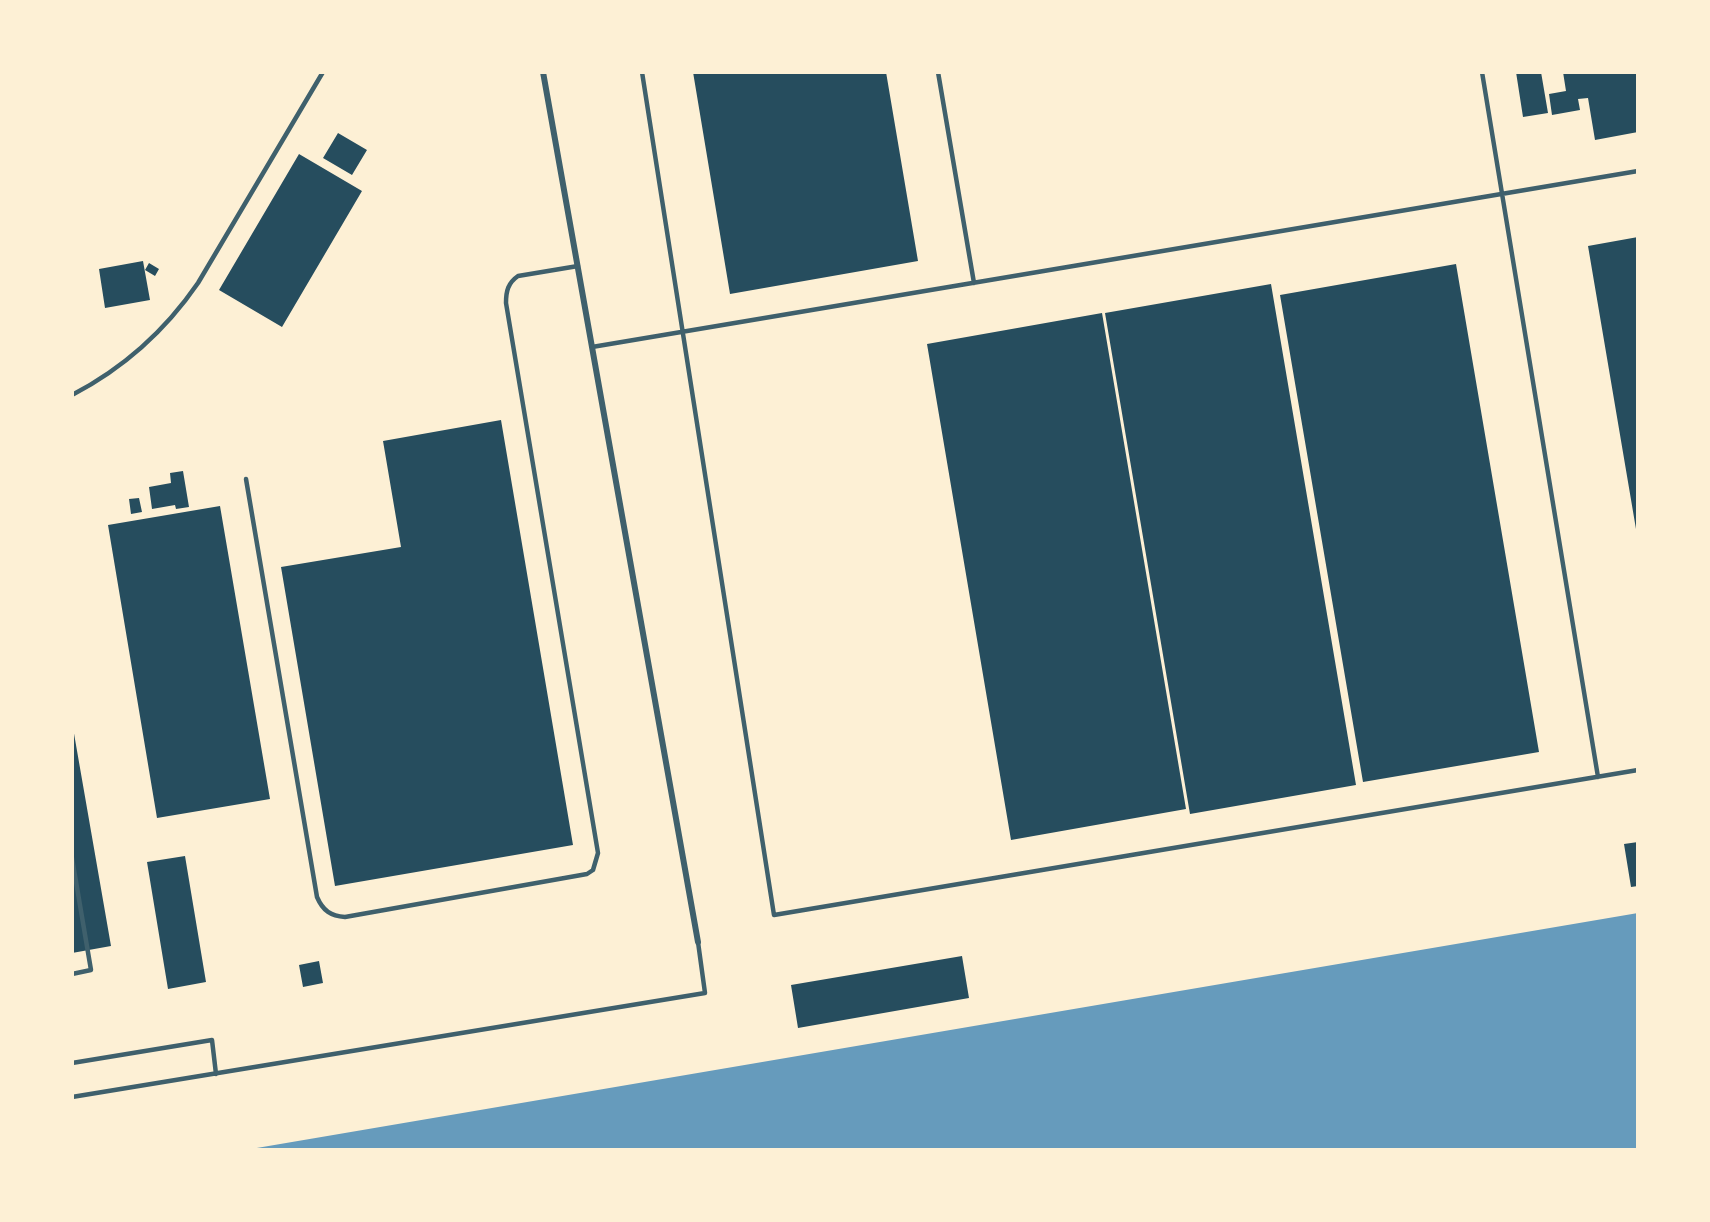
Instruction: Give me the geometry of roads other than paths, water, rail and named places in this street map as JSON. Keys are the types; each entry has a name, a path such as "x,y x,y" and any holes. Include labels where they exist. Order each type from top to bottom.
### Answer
{"street":[{"path":"543,72 698,942"}],"lane":[{"path":"72,395 102,379 130,358 167,324 183,305 323,72"},
{"path":"642,72 774,915 1638,770"},
{"path":"938,72 975,283"},
{"path":"1482,72 1598,777"},
{"path":"592,347 1638,171"},
{"path":"246,479 317,897 321,906 335,916 345,917 587,874 593,870 598,854 506,303 508,287 511,281 518,276 578,266"},
{"path":"72,858 91,970 72,974"},
{"path":"72,1097 705,993 698,942"},
{"path":"72,1063 212,1040 216,1074"}],"water":[{"path":"1638,913 1638,1150 245,1150"}]}
